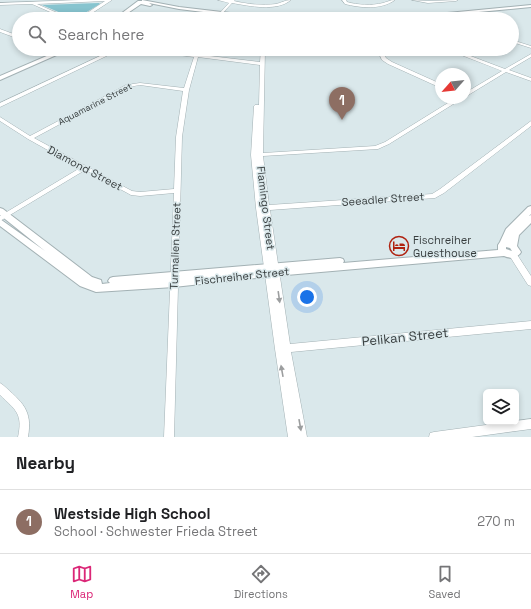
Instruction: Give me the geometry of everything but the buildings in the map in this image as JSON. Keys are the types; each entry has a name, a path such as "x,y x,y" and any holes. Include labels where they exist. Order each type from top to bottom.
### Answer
{"street":[{"path":"13,4 16,0"},
{"path":"220,0 270,6 286,3 289,0"},
{"path":"344,0 350,5 384,5 392,0"},
{"path":"414,0 428,2 454,0"},
{"path":"0,4 61,1 109,1"},
{"path":"91,12 109,1"},
{"path":"126,12 140,1 202,12"},
{"path":"223,12 232,1"},
{"path":"31,3 52,12"},
{"path":"479,12 531,7"},
{"path":"489,12 531,7"},
{"path":"0,30 12,35"},
{"path":"519,44 531,48"},
{"path":"471,91 531,55"},
{"path":"0,78 52,56"},
{"path":"0,105 104,56"},
{"path":"189,56 261,64"},
{"name":"Flamingo Street","path":"260,56 261,64"},
{"name":"Flamingo Street","path":"262,56 257,155 293,437"},
{"path":"382,56 390,63 435,83"},
{"path":"466,56 531,80"},
{"name":"Turmalien Street","path":"169,437 180,124 186,90 196,57"},
{"name":"Aquamarine Street","path":"30,138 128,86 140,84 186,90"},
{"path":"257,155 376,148 387,143 450,104"},
{"name":"Diamond Street","path":"0,119 30,138 131,193 140,194 177,191"},
{"name":"Seeadler Street","path":"263,208 433,196 442,191 531,123"},
{"path":"1,217 84,168"},
{"path":"531,209 509,231 507,249 531,283"},
{"name":"Fischreiher Street","path":"1,217 83,283 96,288 174,279 507,249"},
{"path":"507,249 515,234 531,218"},
{"name":"Pelikan Street","path":"282,349 531,325"},
{"name":"Flamingo Street","path":"282,349 302,437"},
{"path":"0,388 20,408 25,417 26,428 23,437"},
{"path":"434,437 531,424"}],"shaded area":[{"path":"100,4 87,12 58,12 42,5"}],"place":[{"name":"Westside High School","path":"342,120"},
{"name":"Fischreiher Guesthouse","path":"399,246"}]}
